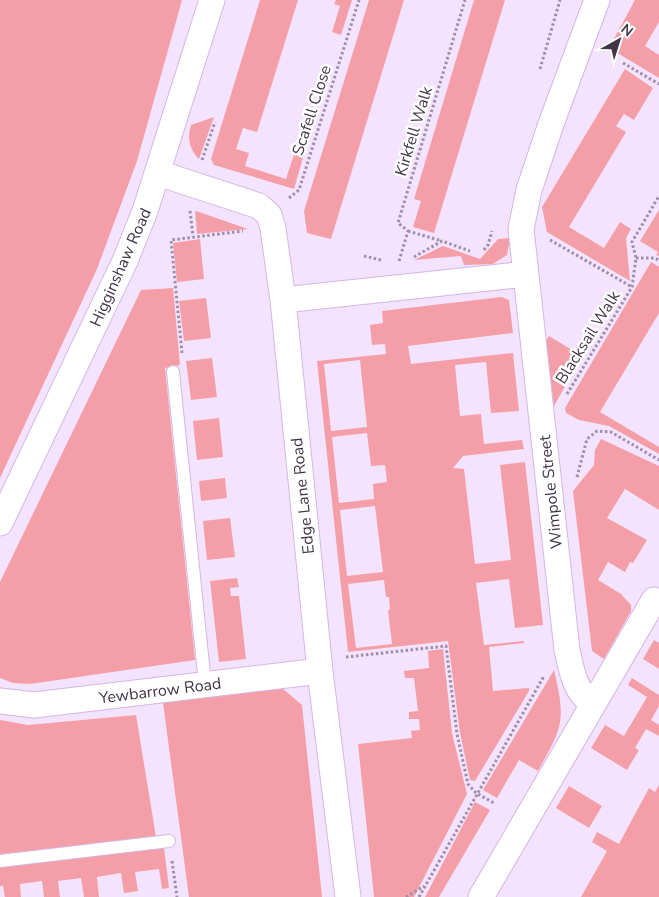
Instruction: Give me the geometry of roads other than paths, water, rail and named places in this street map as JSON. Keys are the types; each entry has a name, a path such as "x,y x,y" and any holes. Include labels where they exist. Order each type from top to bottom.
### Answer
{"street":[{"name":"Higginshaw Road","path":"0,523 125,261 158,173 212,0"},
{"name":"Wimpole Street","path":"592,704 582,695 574,682 567,650 521,229 529,190 597,0"},
{"name":"Edge Lane Road","path":"158,173 259,206 269,215 274,228 283,300 320,671 348,897"},
{"path":"283,300 526,274"},
{"path":"481,897 592,704 650,597"},
{"name":"Yewbarrow Road","path":"0,701 34,705 320,671"}],"lane":[{"path":"173,372 205,684"},
{"path":"0,861 169,841"}]}
